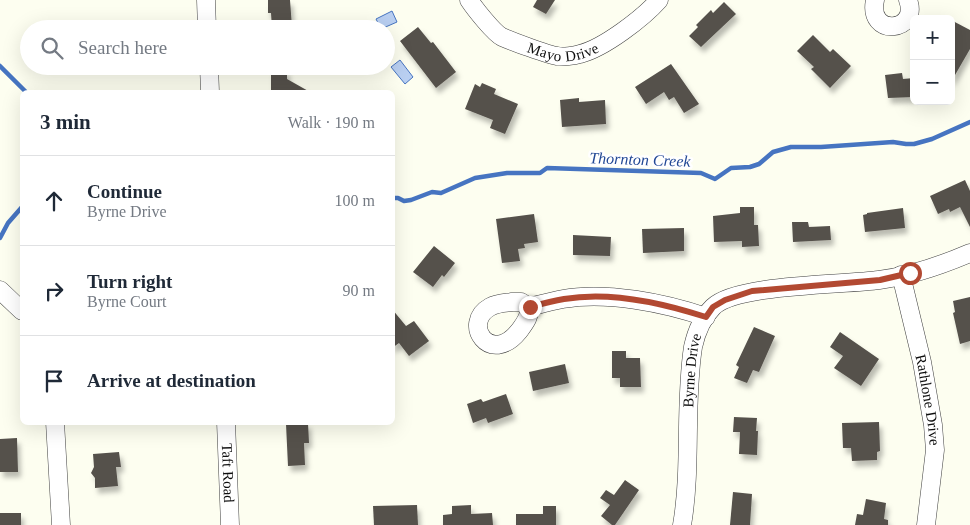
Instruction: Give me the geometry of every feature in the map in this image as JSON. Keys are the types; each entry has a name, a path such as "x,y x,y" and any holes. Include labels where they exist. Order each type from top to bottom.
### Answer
{"street":[{"path":"206,0 207,20"},
{"name":"Mayo Drive","path":"469,0 474,8 501,36 557,56 580,54 596,47 649,11 659,0"},
{"path":"875,0 875,10 879,20 886,26 892,27 898,26 908,18 910,11 908,0"},
{"path":"209,75 210,90"},
{"name":"Byrne Drive","path":"682,525 686,505 693,347 698,327 713,307 725,300 752,291 880,280 970,253"},
{"name":"Rathlone Drive","path":"901,275 922,362 933,425 935,450 926,525"},
{"path":"0,290 20,309"},
{"path":"530,307 564,299 587,297 619,298 661,304 706,317"},
{"path":"55,425 61,525"},
{"name":"Taft Road","path":"226,425 230,525"}],"water":[{"path":"392,11 397,22 395,23 395,20 376,19"},
{"path":"400,60 413,77 405,84 395,72 395,64"}],"building":[{"path":"268,0 290,0 291,20 271,20 271,13 268,13"},
{"path":"537,0 555,0 546,14 533,7"},
{"path":"724,2 736,14 701,47 689,36 698,27 696,25 711,10 713,13"},
{"path":"955,22 970,30 970,49 955,75"},
{"path":"418,27 431,43 433,42 456,72 436,88 400,41"},
{"path":"813,35 830,52 833,49 851,66 830,88 811,69 814,67 797,51"},
{"path":"671,64 699,104 684,113 674,97 669,100 664,92 646,104 635,87"},
{"path":"902,73 903,79 910,78 910,97 888,98 885,75"},
{"path":"271,75 287,75 287,79 306,90 271,90"},
{"path":"482,83 496,89 494,94 518,104 505,134 490,128 493,120 465,109 475,84 480,87"},
{"path":"579,98 579,102 605,100 606,124 562,127 560,100"},
{"path":"965,180 970,191 970,227 960,207 950,212 949,209 938,214 930,196"},
{"path":"740,207 754,207 754,225 758,225 759,246 742,247 742,241 714,242 713,216 740,213"},
{"path":"903,208 905,228 865,232 863,215"},
{"path":"534,214 538,242 524,244 525,248 518,249 520,261 502,263 496,219"},
{"path":"792,222 808,222 809,227 830,226 831,240 793,242"},
{"path":"684,228 684,251 643,253 642,229"},
{"path":"573,235 611,237 610,256 573,255"},
{"path":"434,246 455,263 433,287 413,272"},
{"path":"970,297 970,341 960,344 953,313 955,312 953,301"},
{"path":"395,313 406,326 414,321 429,341 409,356 399,343 395,346"},
{"path":"754,327 775,336 759,372 753,370 747,383 734,378 739,367 736,365"},
{"path":"840,332 879,359 861,386 834,368 843,356 830,347"},
{"path":"612,351 626,351 626,358 640,358 641,387 620,387 620,378 612,378"},
{"path":"565,364 569,383 533,391 529,372"},
{"path":"506,394 513,414 488,423 486,418 473,423 467,404 481,399 483,402"},
{"path":"734,417 757,418 757,455 739,454 740,432 733,432"},
{"path":"879,422 880,451 877,452 877,460 852,461 851,448 843,448 842,423"},
{"path":"286,425 308,425 309,443 304,443 305,465 288,466"},
{"path":"17,438 18,472 0,472 0,439"},
{"path":"119,452 121,467 116,467 118,486 95,488 95,478 91,473 94,467 93,454"},
{"path":"625,480 639,490 615,525 612,525 601,516 610,505 600,498 606,490 614,495"},
{"path":"733,492 752,494 750,525 730,525"},
{"path":"866,499 886,503 884,519 888,520 888,525 855,525 857,514 863,515"},
{"path":"417,505 418,525 374,525 373,506"},
{"path":"471,505 471,514 492,513 493,525 443,525 443,515 452,514 452,506"},
{"path":"543,506 556,506 556,525 516,525 516,514 543,514"},
{"path":"0,513 21,513 21,525 0,525"}],"waterway":[{"name":"Thornton Creek","path":"0,66 24,90"},
{"name":"Thornton Creek","path":"395,198 404,201 411,200 432,192 441,193 475,178 507,173 540,173 547,168 701,173 715,179 731,168 750,167 759,164 773,152 791,147 893,142 914,144 932,139 970,122"},
{"path":"0,238 8,223 20,209"}],"route":[{"path":"530,307 564,299 587,297 619,298 661,304 706,317 713,307 725,300 752,291 880,280 910,273"}]}
